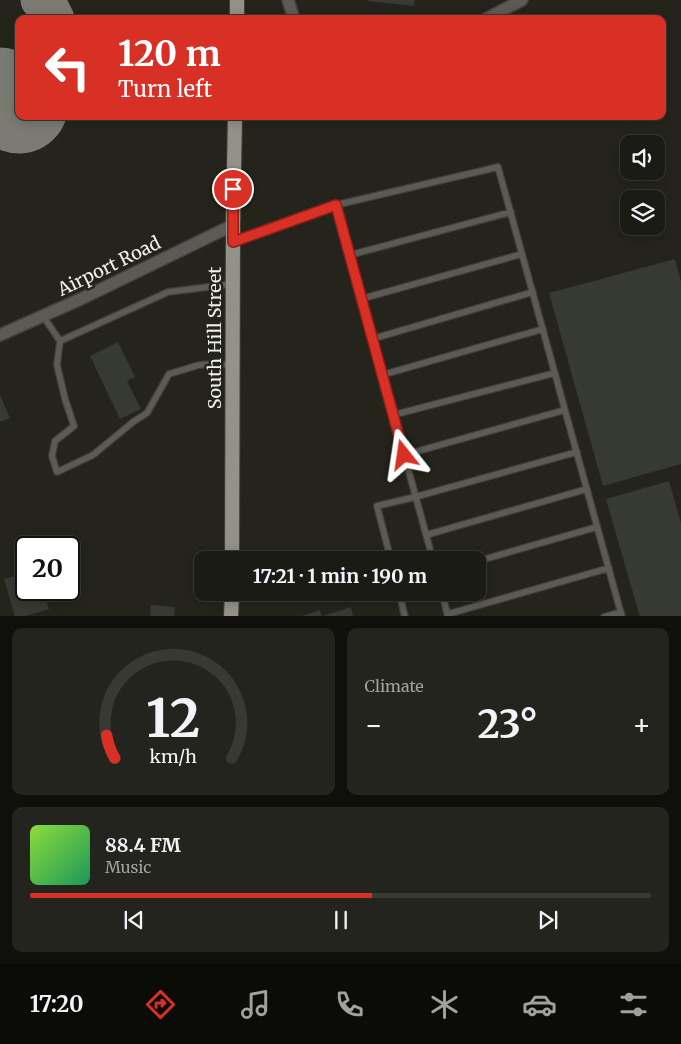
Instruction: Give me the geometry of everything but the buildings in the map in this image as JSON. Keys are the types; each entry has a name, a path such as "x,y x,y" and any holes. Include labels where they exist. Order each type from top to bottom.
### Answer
{"main road":[{"path":"237,0 237,15"},
{"name":"South Hill Street","path":"232,551 232,225 235,120"},
{"path":"232,601 232,616"}],"street":[{"path":"288,0 293,15"},
{"path":"494,15 522,0"},
{"name":"Airport Road","path":"0,335 83,298 232,225"}],"lane":[{"path":"233,242 336,205 498,167 622,614 604,616"},
{"path":"336,205 430,551"},
{"path":"350,255 510,212"},
{"path":"362,299 522,254"},
{"path":"60,341 168,292 232,284"},
{"path":"372,339 533,292"},
{"path":"43,316 60,341 57,365 74,426 55,441 52,456 57,472 93,455 147,413 169,374 199,365 232,365"},
{"path":"382,375 543,329"},
{"path":"393,415 555,372"},
{"path":"404,455 565,410"},
{"path":"388,551 377,506 577,452"},
{"path":"426,535 587,489"},
{"path":"486,559 597,527"},
{"path":"444,601 448,615 609,568"},
{"path":"401,601 405,616"}],"taxiway":[{"path":"40,0 53,15"}],"runway":[{"path":"0,97 15,103"}],"route":[{"path":"233,189 233,242 336,205 404,455"}]}
